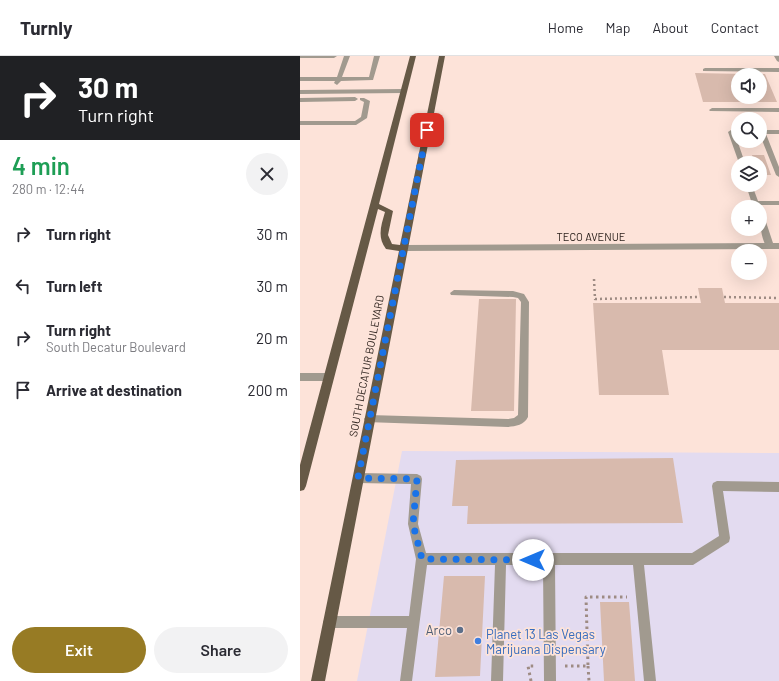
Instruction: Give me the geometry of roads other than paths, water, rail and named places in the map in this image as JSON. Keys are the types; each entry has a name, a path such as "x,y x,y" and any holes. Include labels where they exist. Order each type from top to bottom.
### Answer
{"main road":[{"path":"300,486 413,56"},
{"name":"SOUTH DECATUR BOULEVARD","path":"318,681 442,56"},
{"path":"375,205 389,211 384,237 386,244 389,247 404,248"}],"street":[{"name":"TECO AVENUE","path":"404,248 775,246"}],"lane":[{"path":"300,56 334,56"},
{"path":"777,56 779,60"},
{"path":"334,92 346,58 352,60"},
{"path":"300,79 371,79 371,68 375,58"},
{"path":"342,69 349,68"},
{"path":"705,70 779,70"},
{"path":"300,92 404,91"},
{"path":"300,100 359,99 368,101 364,118 356,123 300,123"},
{"path":"712,110 779,110"},
{"path":"767,132 779,132"},
{"path":"767,146 779,175"},
{"path":"767,204 779,203"},
{"path":"767,230 775,246"},
{"path":"370,419 508,423 516,422 523,417 525,302 521,296 513,294 454,293"},
{"path":"300,377 329,377"},
{"path":"358,478 417,479 413,524 422,559 406,681"},
{"path":"422,559 693,559 725,538 717,486 779,486"},
{"path":"638,559 650,681"},
{"path":"497,681 501,560"},
{"path":"549,560 550,681"},
{"path":"329,622 413,622"}],"place":[{"name":"Arco","path":"460,630"},
{"name":"Planet 13 Las Vegas Marijuana Dispensary","path":"478,641"}]}
